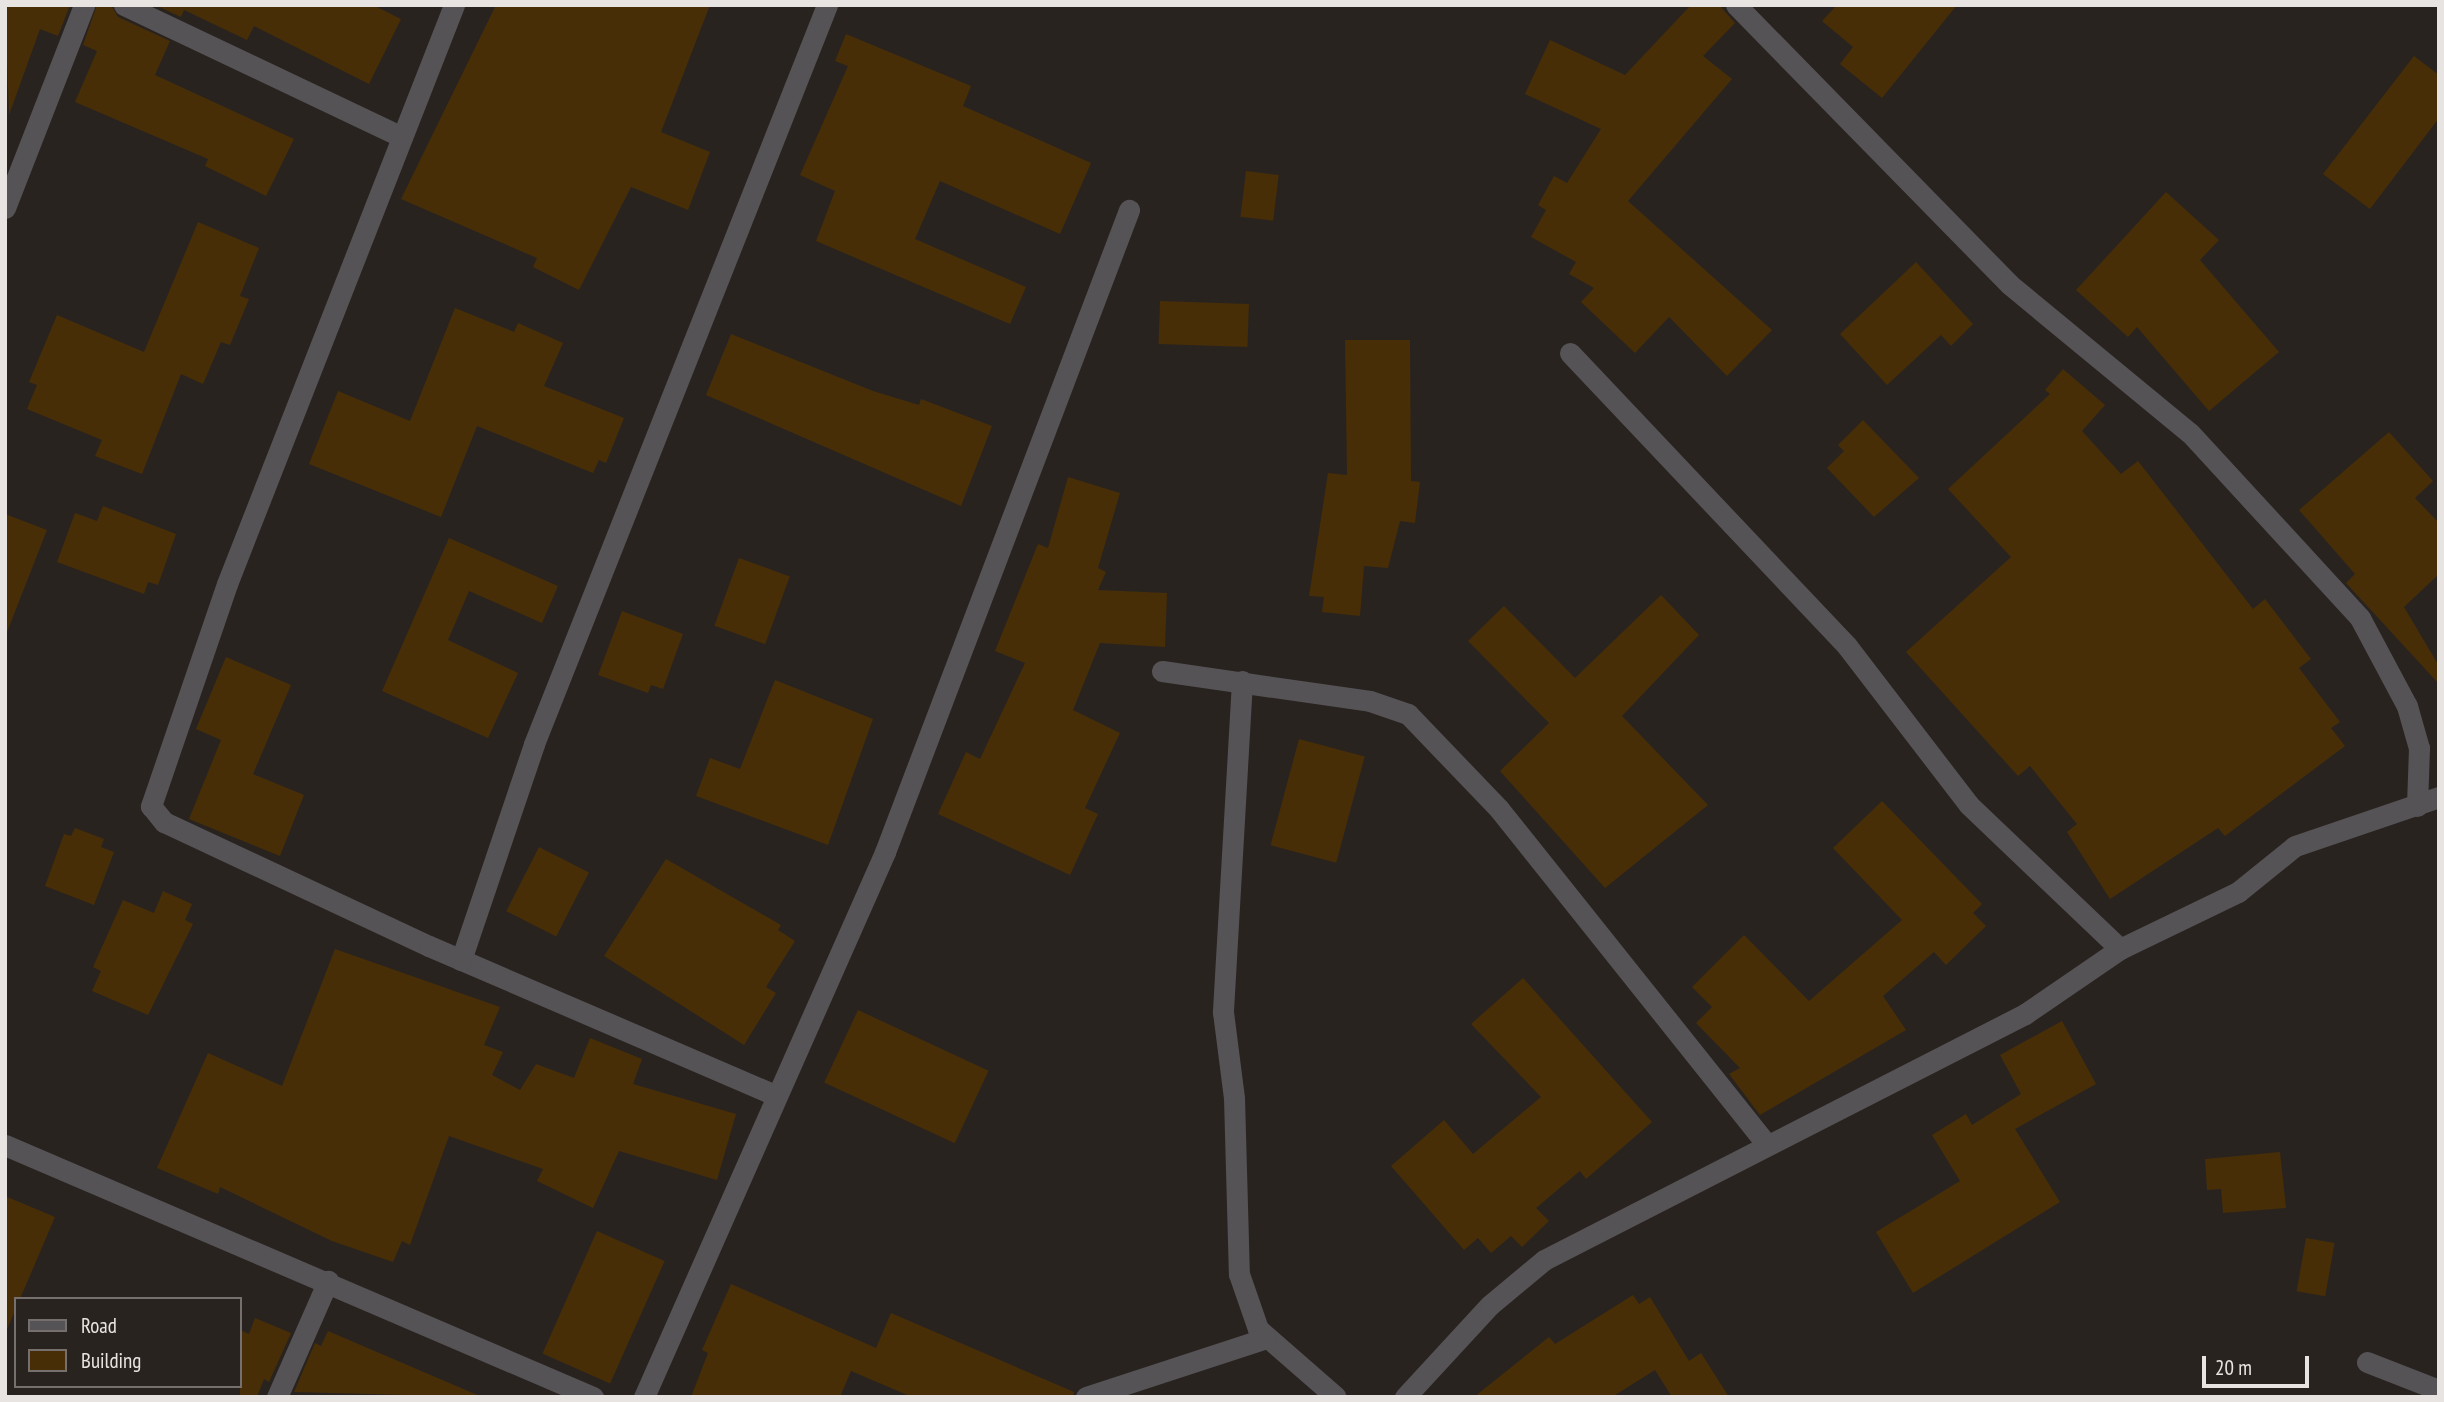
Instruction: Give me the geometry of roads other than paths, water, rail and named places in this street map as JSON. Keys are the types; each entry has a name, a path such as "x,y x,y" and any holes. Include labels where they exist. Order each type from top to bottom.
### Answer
{"street":[{"path":"5,208 84,5"},
{"path":"124,5 400,136"},
{"path":"454,5 400,136 227,584 152,806 164,822 461,960 773,1094"},
{"path":"461,960 534,744 827,5"},
{"path":"1736,5 2009,284 2190,433 2360,618 2407,706 2419,748 2417,806"},
{"path":"644,1397 773,1094 885,852 1129,210"},
{"path":"1570,354 1847,646 1969,806 2120,949"},
{"path":"1162,671 1389,704 1437,739 1765,1142"},
{"path":"1242,681 1223,1013 1234,1098 1239,1274 1247,1309 1266,1338 1336,1397"},
{"path":"1405,1397 1490,1305 1544,1260 1629,1221 1765,1142 2025,1014 2120,949 2203,914 2295,846 2439,797"},
{"path":"5,1145 328,1281 593,1397"},
{"path":"277,1397 328,1281"},
{"path":"1086,1397 1266,1338"},
{"path":"2367,1362 2439,1390"}]}
